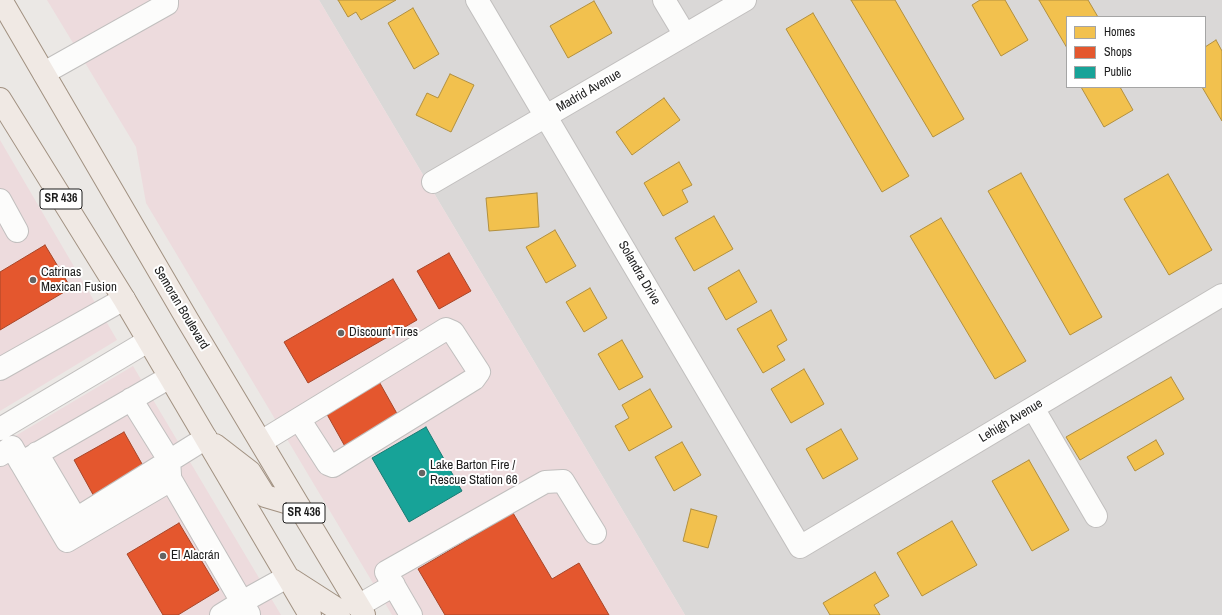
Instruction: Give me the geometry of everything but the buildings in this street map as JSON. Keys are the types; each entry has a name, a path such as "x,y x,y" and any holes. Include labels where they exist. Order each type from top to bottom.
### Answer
{"main road":[{"name":"Semoran Boulevard","path":"1,0 175,299 361,610"},
{"name":"SR 436","path":"0,99 124,299 310,615"},
{"path":"206,438 250,472 265,496 299,506"},
{"path":"287,577 334,607 338,615"}],"street":[{"path":"44,73 167,4 167,0"},
{"name":"Solandra Drive","path":"477,0 547,116 800,547"},
{"path":"664,0 685,35"},
{"name":"Madrid Avenue","path":"433,182 745,0"},
{"path":"0,200 17,231"},
{"name":"Lehigh Avenue","path":"800,547 1222,295"},
{"path":"0,369 124,299"},
{"path":"261,442 446,329 453,332 479,372 474,379 333,466 328,464 299,419"},
{"path":"0,429 148,341"},
{"path":"29,458 170,377"},
{"path":"131,399 246,609"},
{"path":"1033,408 1096,516"},
{"path":"0,455 12,447 29,458 67,542 170,470 206,438"},
{"path":"411,615 386,572 545,482 563,482 595,533"},
{"path":"221,615 246,609 287,577"},
{"path":"361,610 394,585"}],"shaded area":[{"path":"47,0 319,0 685,615 392,615 146,203 136,147"},
{"path":"319,0 1222,0 1222,615 685,615"},
{"path":"0,140 117,340 0,411"},
{"path":"133,366 281,615 0,615 0,445"}],"place":[{"name":"Catrinas Mexican Fusion","path":"33,280"},
{"name":"Discount Tires","path":"341,333"},
{"name":"Lake Barton Fire / Rescue Station 66","path":"422,473"},
{"name":"El Alacrán","path":"163,556"}]}
